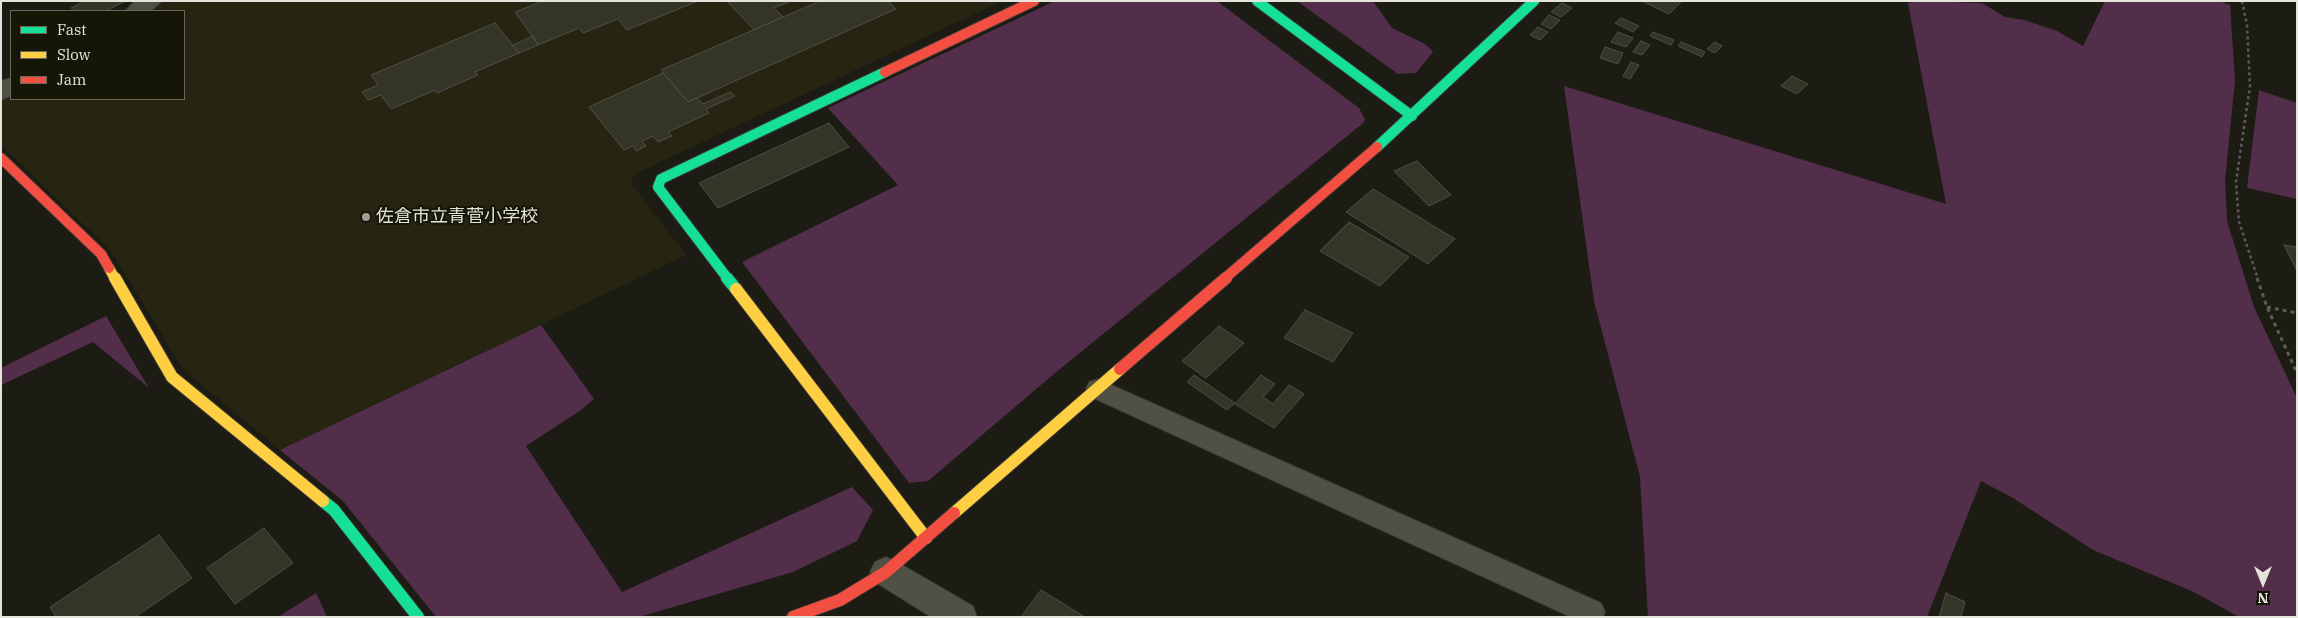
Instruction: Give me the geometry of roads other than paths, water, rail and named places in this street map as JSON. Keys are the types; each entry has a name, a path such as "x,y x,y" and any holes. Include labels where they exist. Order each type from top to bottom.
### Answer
{"street":[{"path":"138,10 151,1"},
{"path":"926,538 658,187 661,179 1034,1"},
{"path":"1257,1 1412,116"},
{"path":"793,617 840,600 886,572 1412,116 1534,1"},
{"path":"1,158 101,254 172,378 334,510 418,617"},
{"path":"886,572 961,617"}],"lane":[{"path":"1098,388 1591,612"}],"place":[{"name":"佐倉市立青菅小学校","path":"366,217"}]}
